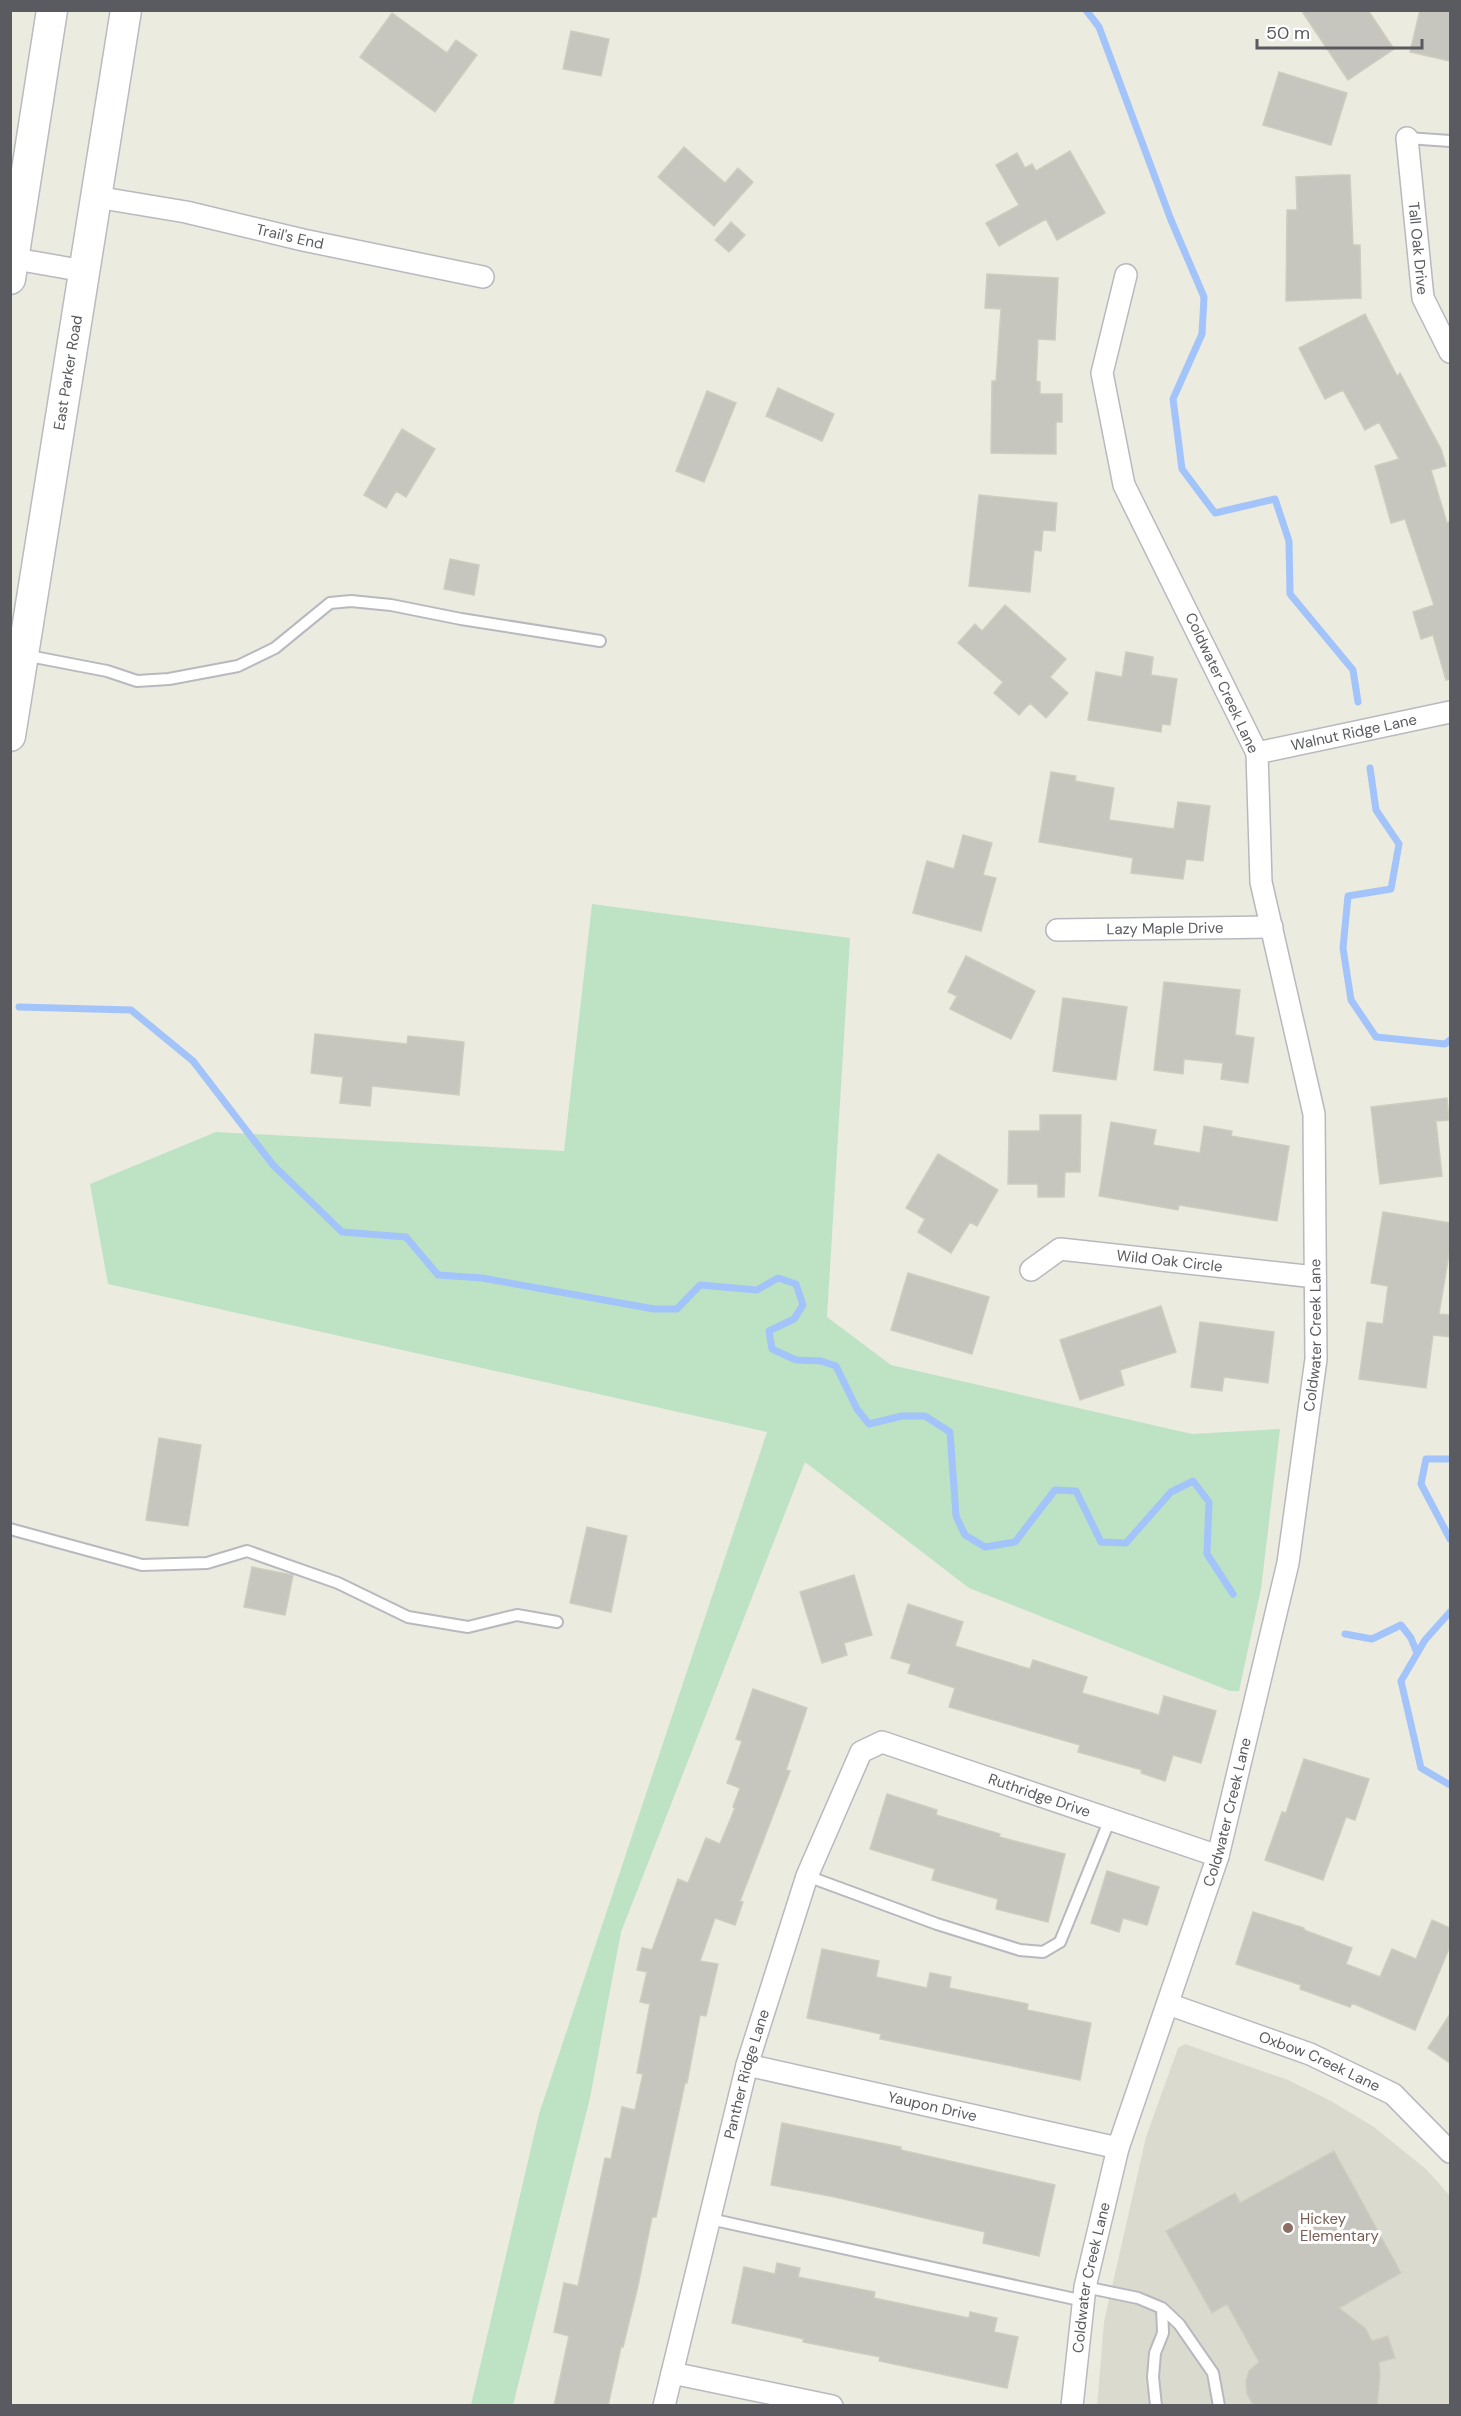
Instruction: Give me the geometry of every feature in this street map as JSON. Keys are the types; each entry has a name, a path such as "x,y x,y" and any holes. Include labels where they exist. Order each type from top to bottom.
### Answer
{"main road":[{"path":"12,265 52,10"},
{"name":"East Parker Road","path":"10,736 126,10"}],"street":[{"name":"Tall Oak Drive","path":"1407,138 1423,298 1450,352"},
{"name":"Trail's End","path":"96,197 186,212 303,240 483,277"},
{"path":"12,265 84,271"},
{"name":"Coldwater Creek Lane","path":"1072,2406 1084,2294 1118,2148 1218,1856 1288,1563 1316,1359 1314,1114 1262,882 1257,753 1124,486 1102,373 1126,275"},
{"name":"Walnut Ridge Lane","path":"1257,753 1450,712"},
{"name":"Lazy Maple Drive","path":"1057,930 1272,927"},
{"name":"Wild Oak Circle","path":"1031,1270 1060,1249 1315,1277"},
{"name":"Ruthridge Drive","path":"861,1752 882,1742 1218,1856"},
{"name":"Panther Ridge Lane","path":"664,2406 747,2065 807,1876 861,1752"},
{"name":"Oxbow Creek Lane","path":"1168,2004 1310,2054 1393,2094 1450,2152"},
{"name":"Yaupon Drive","path":"747,2065 1118,2148"},
{"path":"672,2373 831,2406"}],"lane":[{"path":"1407,138 1450,141"},
{"path":"24,655 107,670 137,681 169,679 238,666 275,648 330,603 351,601 391,605 461,619 600,641"},
{"path":"10,1529 142,1565 207,1563 247,1551 338,1583 408,1617 468,1627 518,1615 557,1623"},
{"path":"807,1876 937,1924 1020,1950 1043,1952 1060,1942 1110,1819"},
{"path":"710,2219 1084,2294 1138,2298 1162,2308 1179,2324 1213,2373 1219,2406"},
{"path":"1156,2406 1153,2377 1155,2353 1163,2333 1162,2308"}],"shaded area":[{"name":"Hickey Elementary","path":"1185,2044 1288,2080 1331,2101 1374,2127 1427,2170 1450,2196 1450,2405 1097,2406 1104,2322 1146,2137 1178,2048"}],"green space":[{"path":"592,904 850,938 827,1317 891,1365 1192,1434 1280,1429 1261,1589 1239,1691 1230,1691 969,1588 805,1462 621,1932 590,2098 513,2405 471,2405 539,2114 767,1432 108,1284 90,1184 216,1132 564,1151"}],"building":[{"path":"1301,10 1368,10 1394,49 1348,80"},
{"path":"1420,10 1450,10 1450,61 1410,52"},
{"path":"392,13 447,53 456,40 477,55 435,112 360,57"},
{"path":"571,31 609,39 601,76 563,69"},
{"path":"1279,72 1347,93 1331,145 1263,125"},
{"path":"684,147 725,183 738,168 753,182 714,226 658,177"},
{"path":"1070,151 1105,213 1057,240 1046,219 999,246 986,223 1019,205 996,165 1017,153 1025,168 1032,164 1036,171"},
{"path":"1350,175 1353,245 1360,245 1361,298 1286,301 1287,210 1297,210 1296,177"},
{"path":"731,222 745,235 729,252 715,240"},
{"path":"987,274 1058,278 1055,340 1038,339 1036,381 1040,382 1040,394 1062,394 1062,422 1056,422 1056,454 991,453 992,381 996,381 1001,309 985,308"},
{"path":"1365,314 1397,376 1400,373 1441,449 1446,466 1431,470 1447,523 1450,521 1450,679 1446,680 1433,635 1421,639 1413,612 1434,605 1405,519 1391,523 1375,466 1399,459 1379,422 1365,430 1343,390 1325,399 1299,348"},
{"path":"778,388 834,414 822,441 766,416"},
{"path":"707,391 736,403 704,482 676,471"},
{"path":"402,429 435,449 406,497 396,491 386,508 364,495"},
{"path":"979,495 1057,503 1055,531 1043,530 1041,551 1034,550 1030,592 969,586"},
{"path":"450,559 479,565 474,595 444,589"},
{"path":"1005,605 1066,659 1050,677 1068,693 1046,718 1030,703 1019,715 994,693 1003,682 958,643 975,624 982,631"},
{"path":"1126,652 1153,657 1151,675 1177,679 1170,725 1162,724 1161,732 1088,720 1096,672 1122,677"},
{"path":"1051,772 1076,776 1075,781 1114,788 1109,820 1174,829 1178,802 1210,806 1203,861 1186,859 1183,879 1131,873 1133,858 1039,842"},
{"path":"963,835 992,843 983,875 996,878 981,931 913,913 927,861 954,869"},
{"path":"966,956 1035,991 1011,1039 950,1009 957,996 948,992"},
{"path":"1164,982 1240,990 1235,1035 1254,1038 1248,1083 1221,1079 1223,1063 1184,1059 1183,1074 1154,1070"},
{"path":"1063,998 1127,1007 1116,1080 1053,1071"},
{"path":"315,1034 407,1044 408,1036 464,1042 459,1095 372,1086 370,1106 340,1103 343,1077 311,1073"},
{"path":"1447,1098 1449,1120 1436,1121 1442,1176 1380,1184 1371,1107"},
{"path":"1040,1115 1081,1115 1080,1172 1065,1172 1064,1197 1038,1197 1038,1184 1008,1184 1009,1131 1040,1131"},
{"path":"1111,1122 1156,1130 1153,1145 1200,1153 1204,1126 1232,1131 1231,1136 1289,1146 1277,1221 1179,1205 1178,1210 1099,1196"},
{"path":"938,1154 998,1190 977,1226 970,1222 951,1253 918,1232 925,1219 906,1208"},
{"path":"1383,1212 1450,1223 1450,1248 1439,1314 1450,1315 1450,1337 1433,1335 1426,1388 1359,1379 1367,1322 1383,1324 1388,1286 1371,1283"},
{"path":"908,1273 989,1297 972,1354 891,1330"},
{"path":"1161,1306 1176,1352 1120,1370 1124,1385 1080,1400 1060,1340"},
{"path":"1200,1322 1274,1332 1268,1383 1224,1377 1222,1391 1191,1387"},
{"path":"159,1438 201,1445 188,1526 146,1520"},
{"path":"587,1527 627,1536 611,1612 570,1603"},
{"path":"252,1567 293,1575 285,1615 244,1607"},
{"path":"854,1575 872,1635 844,1643 847,1655 822,1663 800,1592"},
{"path":"908,1604 963,1622 955,1646 1030,1669 1033,1660 1087,1677 1082,1693 1159,1715 1164,1696 1216,1711 1201,1763 1173,1755 1165,1781 1141,1773 1142,1770 1078,1752 1080,1745 949,1707 955,1688 908,1673 911,1664 891,1658"},
{"path":"753,1689 807,1708 786,1770 790,1771 740,1901 743,1902 735,1925 715,1918 700,1961 718,1964 706,2016 700,2015 656,2217 652,2217 638,2286 608,2406 554,2406 569,2336 554,2332 564,2283 578,2286 605,2158 611,2159 622,2107 635,2110 643,2074 637,2073 650,2004 640,2002 647,1972 637,1970 642,1948 652,1950 678,1879 688,1883 706,1838 720,1844 735,1808 733,1807 740,1788 727,1783 742,1741 736,1739"},
{"path":"1304,1759 1369,1779 1355,1820 1346,1817 1323,1880 1265,1860 1282,1812 1286,1813"},
{"path":"887,1794 937,1810 936,1815 1000,1834 999,1837 1065,1854 1048,1922 996,1909 998,1899 932,1880 935,1869 870,1849"},
{"path":"1107,1871 1159,1887 1147,1925 1123,1918 1119,1932 1091,1923"},
{"path":"1253,1912 1304,1928 1304,1930 1352,1948 1346,1964 1380,1977 1392,1949 1416,1959 1432,1920 1450,1928 1450,1946 1415,2030 1352,2003 1350,2007 1300,1989 1301,1985 1236,1964"},
{"path":"822,1949 879,1961 876,1977 927,1988 930,1973 951,1977 949,1988 1028,2004 1027,2010 1091,2023 1080,2080 880,2039 881,2034 807,2018"},
{"path":"1450,2014 1450,2063 1428,2048"},
{"path":"782,2123 901,2147 901,2150 1055,2185 1039,2256 983,2243 985,2232 835,2197 771,2185"},
{"path":"1334,2151 1401,2273 1339,2308 1365,2328 1372,2341 1388,2336 1395,2358 1379,2362 1377,2406 1254,2406 1247,2394 1246,2381 1249,2371 1259,2362 1227,2304 1212,2313 1166,2231 1235,2193 1240,2203"},
{"path":"777,2263 800,2268 798,2277 875,2292 874,2298 969,2318 970,2312 997,2318 994,2332 1018,2337 1007,2388 879,2361 880,2357 803,2342 804,2339 732,2323 744,2267 775,2274"}],"waterway":[{"path":"1086,10 1099,27 1171,220 1204,297 1202,334 1173,399 1182,469 1215,513 1275,499 1289,541 1290,594 1353,670 1358,702"},
{"path":"1370,768 1376,810 1399,844 1391,889 1348,896 1343,948 1351,1000 1376,1037 1445,1044 1450,1040"},
{"path":"19,1007 131,1010 193,1061 273,1165 342,1232 406,1237 438,1275 482,1278 654,1309 677,1309 700,1285 757,1290 778,1278 796,1284 803,1305 794,1319 769,1331 772,1349 796,1360 821,1361 836,1366 857,1409 869,1424 902,1416 925,1416 950,1432 956,1516 965,1535 985,1547 1015,1542 1055,1490 1076,1491 1101,1542 1126,1543 1171,1492 1193,1481 1209,1502 1207,1554 1233,1594"},
{"path":"1450,1459 1426,1459 1421,1484 1450,1539"},
{"path":"1450,1612 1425,1640 1401,1681 1421,1768 1450,1785"},
{"path":"1345,1634 1372,1639 1401,1625 1411,1638 1417,1653"}],"place":[{"name":"Hickey Elementary","path":"1288,2228"}]}
